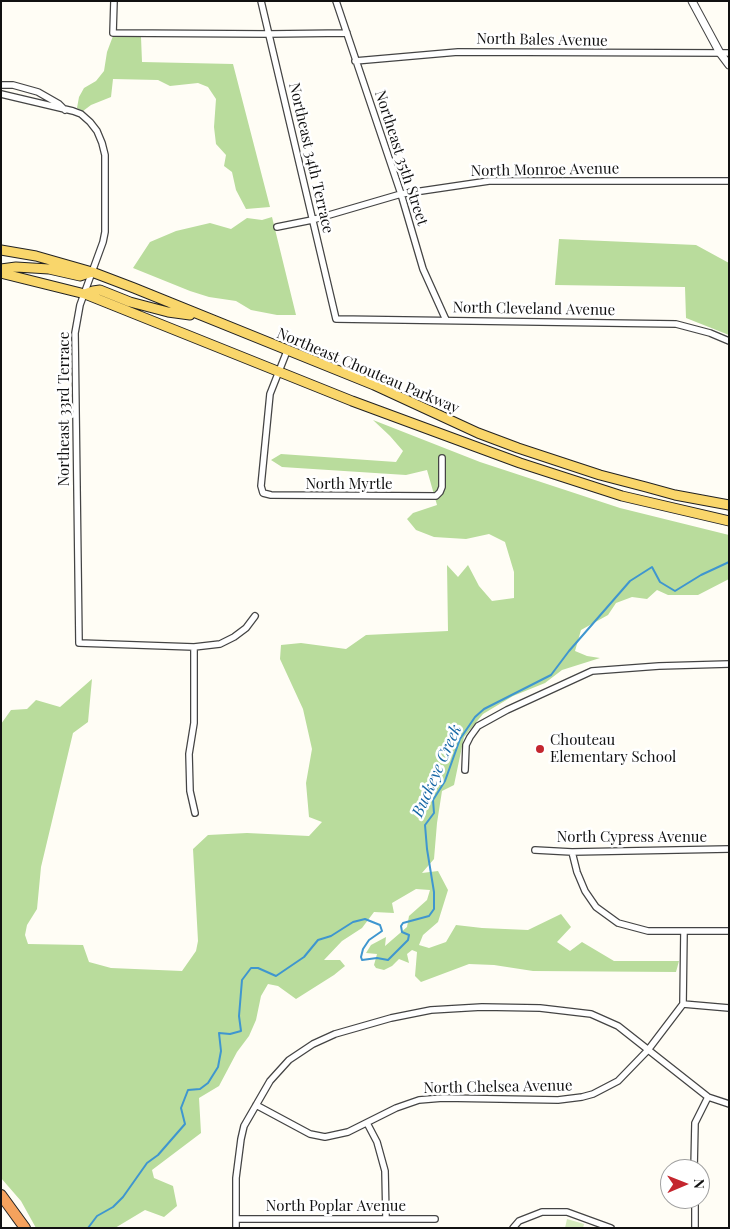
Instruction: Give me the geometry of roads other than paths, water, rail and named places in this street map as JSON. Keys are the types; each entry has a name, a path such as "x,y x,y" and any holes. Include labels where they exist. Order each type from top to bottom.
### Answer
{"highway":[{"path":"1,1195 24,1228"}],"main road":[{"name":"Northeast Chouteau Parkway","path":"1,250 36,256 92,272 374,385 478,433 518,448 584,470 675,495 729,505"},
{"path":"1,271 16,267 49,269 80,276 92,272"},
{"name":"Northeast Chouteau Parkway","path":"1,271 84,294 360,404 561,477 622,496 729,521"},
{"path":"84,294 93,290 100,290 130,302 168,312 202,316"},
{"path":"707,516 729,515"}],"street":[{"path":"114,1 113,32 347,33"},
{"name":"Northeast 34th Terrace","path":"261,1 336,320"},
{"name":"Northeast 35th Street","path":"336,1 401,194 423,269 446,320"},
{"path":"692,1 720,54 729,65"},
{"name":"North Bales Avenue","path":"356,61 458,52 729,53"},
{"name":"Northeast 33rd Terrace","path":"1,85 13,85 38,92 60,104 65,110"},
{"name":"Northeast 33rd Terrace","path":"1,94 65,110 73,110 81,114 90,122 102,143 105,155 105,232 80,305 75,333 79,643 194,647"},
{"name":"North Monroe Avenue","path":"277,227 312,220 401,194 472,183 505,181 729,182"},
{"name":"North Cleveland Avenue","path":"336,320 676,324 710,333 729,341"},
{"path":"279,371 287,351"},
{"name":"North Myrtle","path":"279,371 270,394 263,493 271,495 436,496 442,487 442,458"},
{"path":"196,813 190,791 189,754 194,723 194,647 220,644 234,637 246,628 255,616"},
{"path":"465,770 466,745 478,726 507,710 592,671 615,668 729,664"},
{"name":"North Cypress Avenue","path":"535,850 572,852 729,849"},
{"path":"572,852 577,872 585,891 596,906 618,923 648,931 729,932"},
{"path":"684,931 683,1004 729,1008"},
{"name":"North Chelsea Avenue","path":"256,1105 310,1134 318,1136 340,1135 402,1106 431,1098 558,1100 582,1097 604,1089 618,1081 648,1050 683,1004"},
{"path":"236,1228 238,1152 244,1126 270,1081 279,1070 301,1051 313,1044 335,1034 378,1022 431,1010 452,1008 511,1007 582,1011 610,1021 708,1097 729,1104"},
{"path":"694,1159 695,1123 708,1097"},
{"path":"368,1123 385,1171 386,1218"},
{"path":"695,1209 695,1228"},
{"path":"514,1228 519,1221 542,1212 567,1212 612,1228"},
{"name":"North Poplar Avenue","path":"236,1219 435,1219"}],"waterway":[{"name":"Buckeye Creek","path":"88,1228 97,1216 113,1207 123,1197 147,1163 158,1155 185,1124 181,1108 188,1090 200,1089 208,1083 218,1067 221,1051 219,1033 230,1034 241,1031 239,1016 242,980 251,968 258,968 276,976 304,957 318,940 331,936 353,922 365,919 380,925 382,931 369,940 363,949 362,960 377,958 388,960 408,940 409,935 402,932 401,926 403,923 429,916 434,909 434,892 425,825 434,813 433,800 445,781 460,739 475,717 484,709 551,675 569,651 630,581 652,567 660,582 675,591 701,575 729,562"}],"place":[{"name":"Chouteau Elementary School","path":"540,749"}]}
